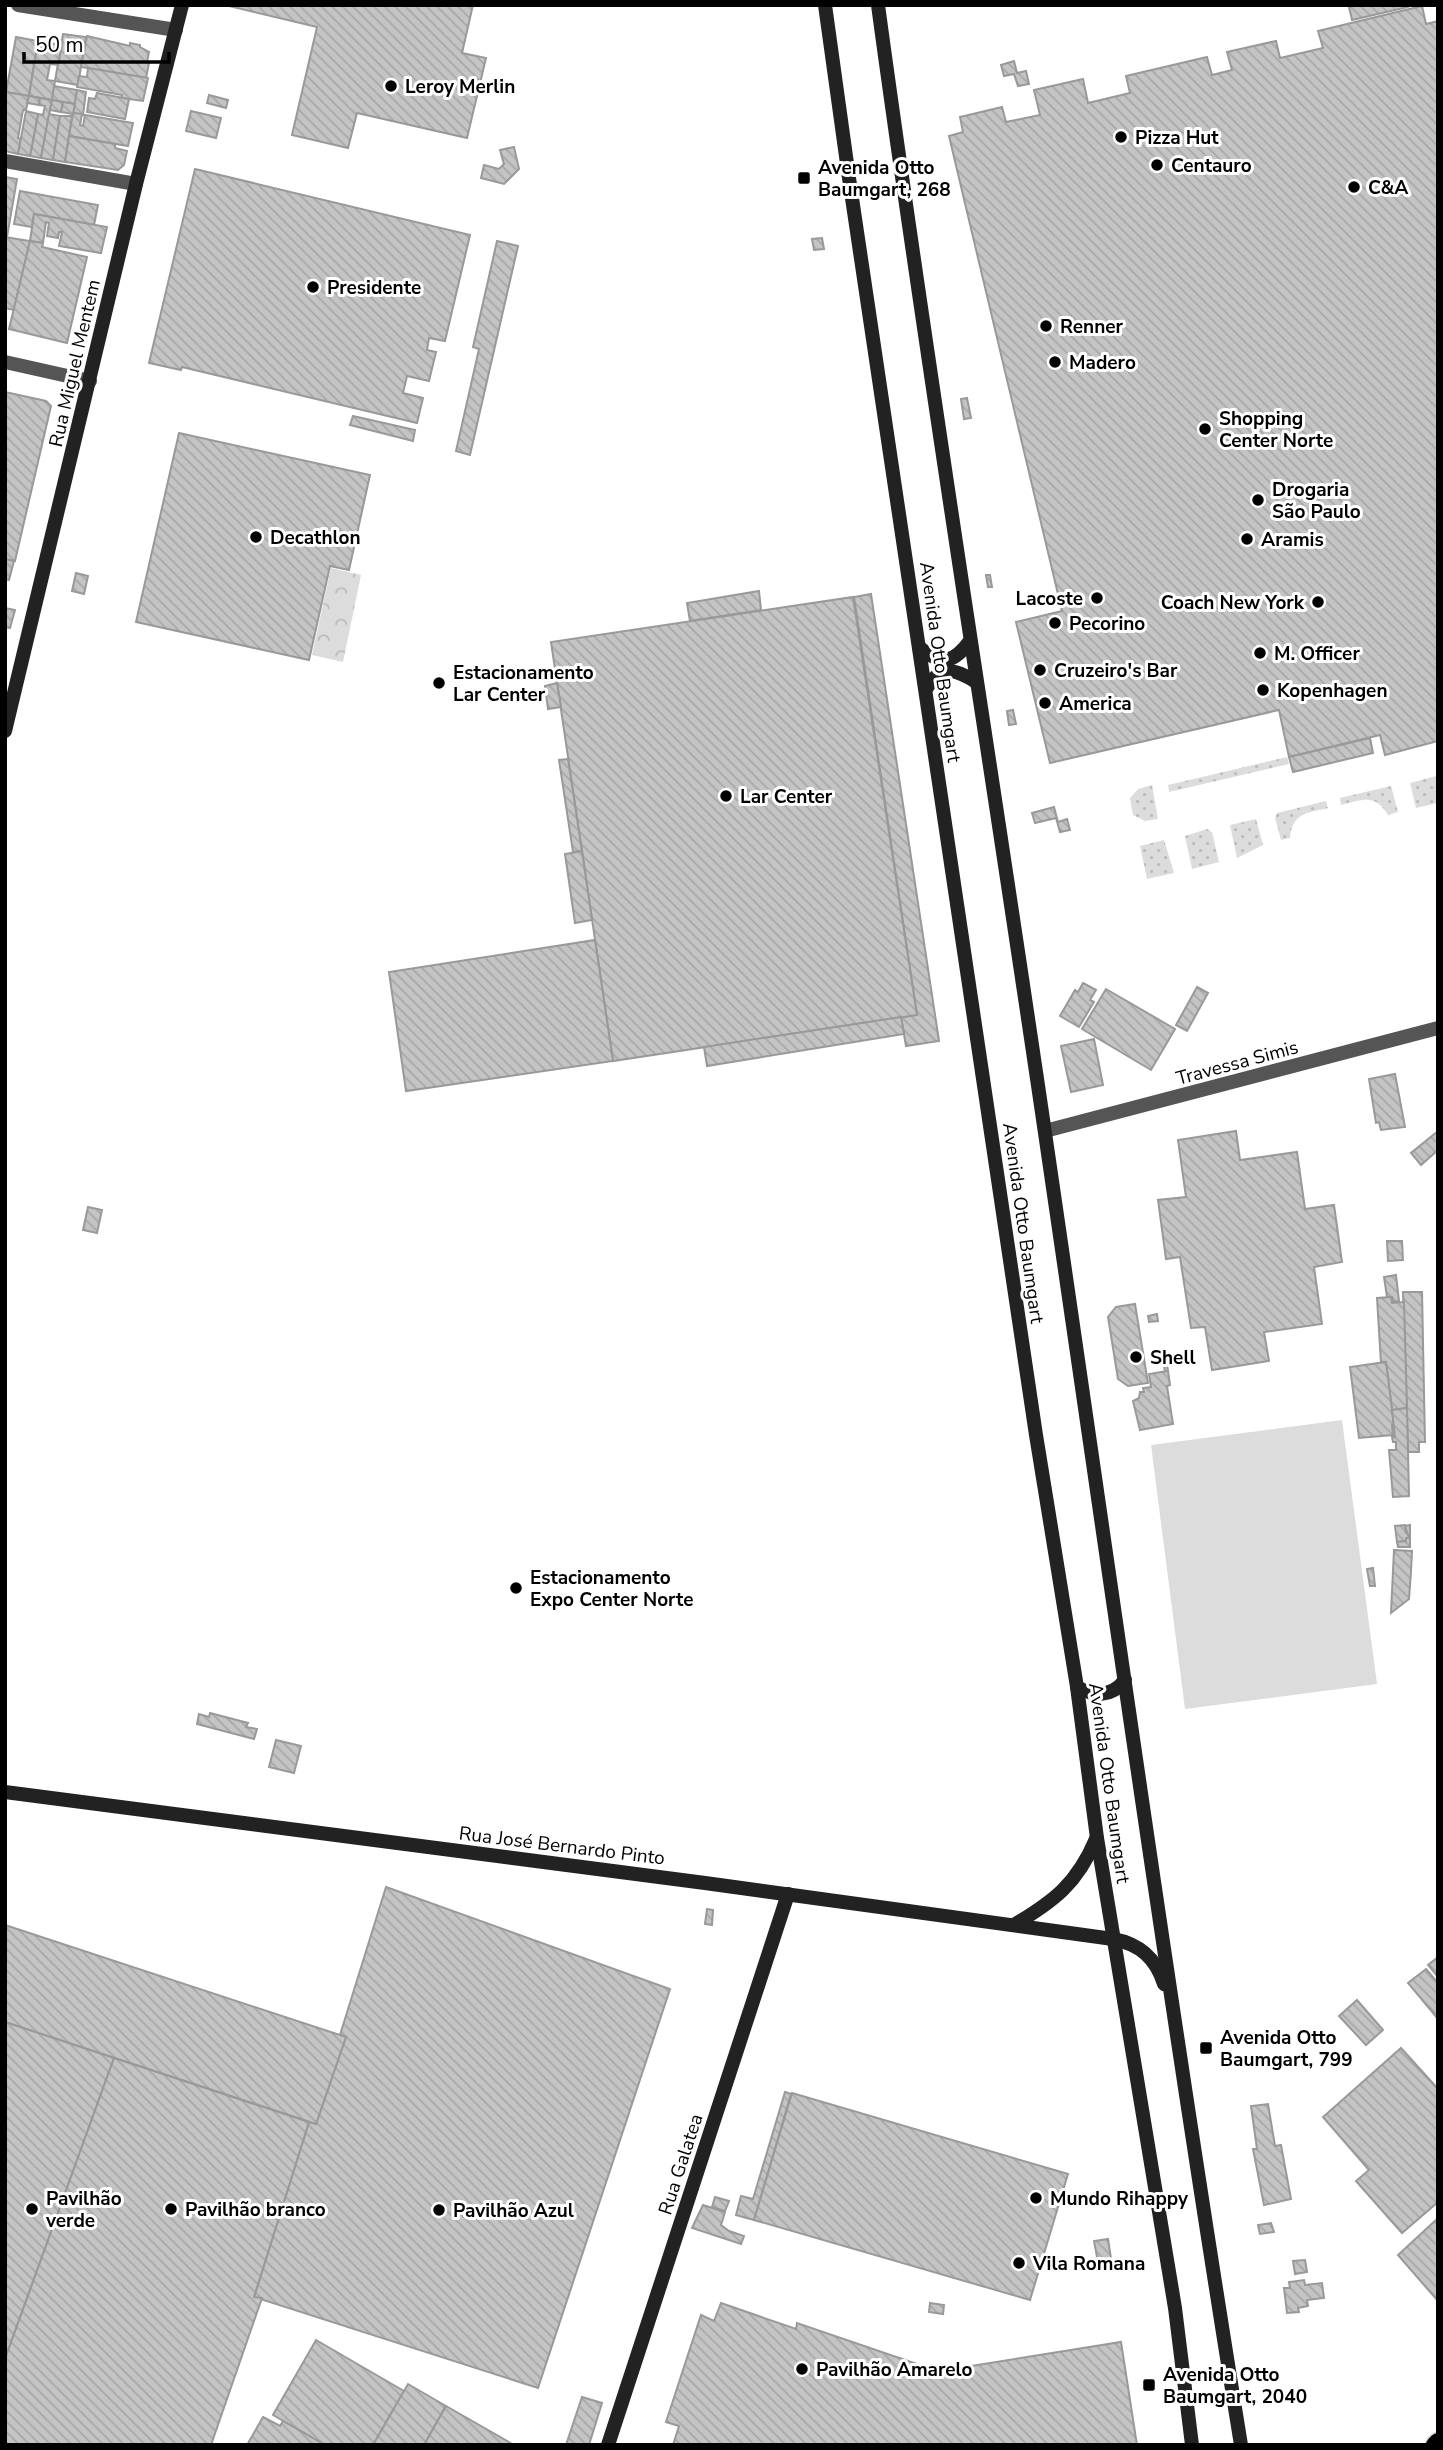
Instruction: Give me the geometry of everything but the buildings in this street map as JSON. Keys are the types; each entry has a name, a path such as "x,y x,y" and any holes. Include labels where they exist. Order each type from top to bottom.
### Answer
{"main road":[{"name":"Rua Miguel Mentem","path":"6,727 136,184 182,5"},
{"name":"Avenida Otto Baumgart","path":"825,5 1034,1421 1077,1687 1097,1838 1175,2308 1192,2445"},
{"name":"Avenida Otto Baumgart","path":"878,5 919,301 1045,1131 1090,1455 1241,2445"},
{"path":"919,647 932,658 947,660 960,655 970,641"},
{"path":"926,689 933,677 949,670 961,672 976,682"},
{"path":"1077,1687 1089,1694 1105,1695 1118,1689 1125,1679"},
{"name":"Rua José Bernardo Pinto","path":"5,1792 1113,1938 1126,1941 1151,1957 1160,1970 1174,2008"},
{"path":"1014,1925 1051,1903 1087,1860 1097,1838"},
{"name":"Rua Galatea","path":"608,2445 788,1894"}],"street":[{"path":"20,5 176,30"},
{"path":"5,161 136,184"},
{"path":"5,362 90,381"},
{"name":"Travessa Simis","path":"1045,1131 1438,1028"}],"green space":[{"path":"331,568 361,575 343,662 312,655"},
{"path":"1287,757 1289,764 1169,792 1168,785"},
{"path":"1436,776 1438,803 1416,808 1410,783"},
{"path":"1152,785 1158,819 1145,821 1133,815 1130,798 1138,789"},
{"path":"1391,786 1398,812 1388,815 1378,803 1368,800 1341,805 1340,798"},
{"path":"1326,801 1328,808 1313,811 1297,819 1290,838 1281,840 1275,818 1277,813"},
{"path":"1256,819 1263,845 1237,858 1230,825"},
{"path":"1207,829 1212,832 1219,862 1192,869 1185,836"},
{"path":"1164,840 1174,873 1147,879 1140,846"},
{"path":"1342,1420 1377,1684 1185,1709 1151,1445"}],"place":[{"name":"Leroy Merlin","path":"391,86"},
{"name":"Pizza Hut","path":"1121,137"},
{"name":"Centauro","path":"1157,165"},
{"name":"Avenida Otto Baumgart, 268","path":"804,178"},
{"name":"C&A","path":"1354,187"},
{"name":"Presidente","path":"313,287"},
{"name":"Renner","path":"1046,326"},
{"name":"Madero","path":"1055,362"},
{"name":"Shopping Center Norte","path":"1205,429"},
{"name":"Drogaria São Paulo","path":"1258,500"},
{"name":"Decathlon","path":"256,537"},
{"name":"Aramis","path":"1247,539"},
{"name":"Lacoste","path":"1097,598"},
{"name":"Coach New York","path":"1318,602"},
{"name":"Pecorino","path":"1055,623"},
{"name":"M. Officer","path":"1260,653"},
{"name":"Cruzeiro's Bar","path":"1040,670"},
{"name":"Estacionamento Lar Center","path":"439,683"},
{"name":"Kopenhagen","path":"1263,690"},
{"name":"America","path":"1045,703"},
{"name":"Lar Center","path":"726,796"},
{"name":"Shell","path":"1136,1357"},
{"name":"Estacionamento Expo Center Norte","path":"516,1588"},
{"name":"Avenida Otto Baumgart, 799","path":"1206,2048"},
{"name":"Mundo Rihappy","path":"1036,2198"},
{"name":"Pavilhão verde","path":"32,2209"},
{"name":"Pavilhão branco","path":"171,2209"},
{"name":"Pavilhão Azul","path":"439,2210"},
{"name":"Vila Romana","path":"1019,2263"},
{"name":"Pavilhão Amarelo","path":"802,2369"},
{"name":"Avenida Otto Baumgart, 2040","path":"1149,2385"}]}
